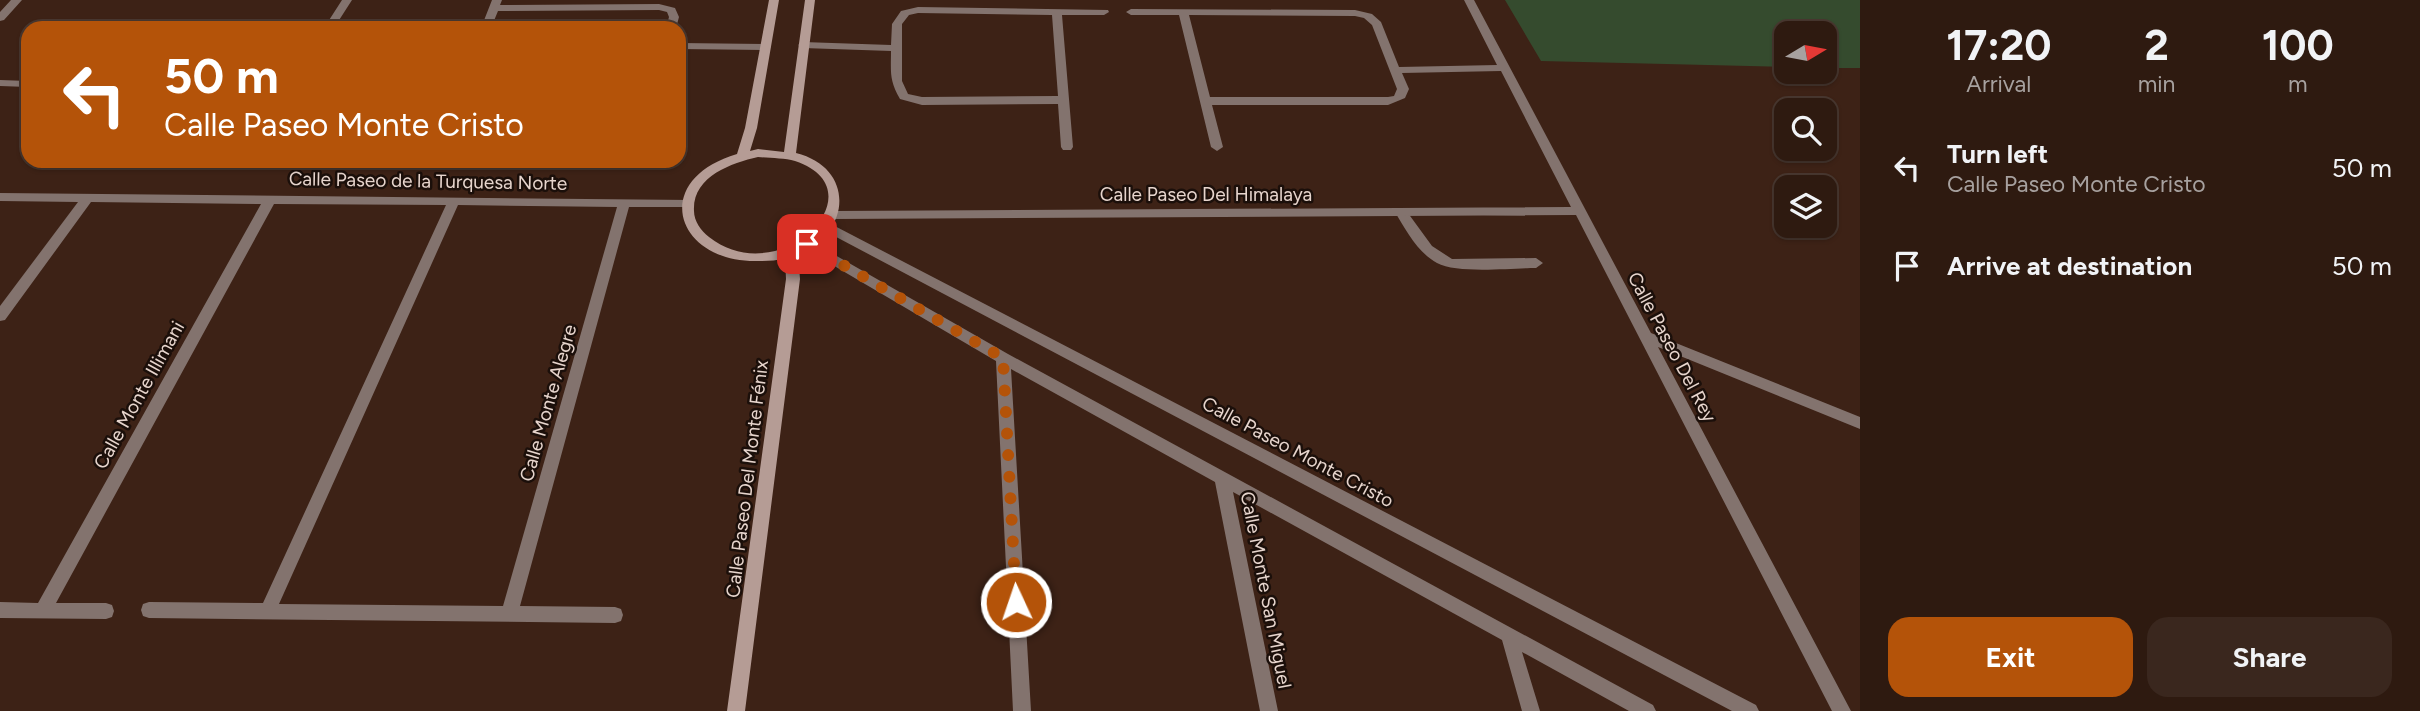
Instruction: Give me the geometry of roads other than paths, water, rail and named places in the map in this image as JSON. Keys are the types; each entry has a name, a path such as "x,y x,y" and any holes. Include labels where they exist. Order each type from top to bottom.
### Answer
{"main road":[{"path":"742,156 751,128 774,0"},
{"path":"790,155 810,0"},
{"path":"758,153 790,155 809,161 834,184 837,200 830,221 807,244 767,257 742,257 719,251 701,240 690,225 688,203 691,192 703,176 721,164 742,156 758,153"},
{"name":"Calle Paseo Del Monte Fénix","path":"736,711 793,279 791,251"}],"street":[{"path":"0,18 17,0"},
{"path":"334,21 347,0"},
{"name":"Calle Paseo Del Rey","path":"1469,0 1842,711"},
{"path":"489,21 495,4 659,7 671,10 673,21"},
{"path":"1063,100 922,101 904,96 896,81 897,24 905,13 918,10 1104,12"},
{"path":"1057,12 1067,147"},
{"path":"1131,12 1355,13 1368,16 1377,24 1404,89 1399,98 1388,101 1205,101"},
{"path":"1183,12 1217,147"},
{"path":"686,46 766,47"},
{"path":"803,46 895,48"},
{"path":"1396,70 1504,68"},
{"path":"0,95 5,83"},
{"name":"Calle Paseo de la Turquesa Norte","path":"0,197 688,203"},
{"path":"0,316 88,197"},
{"name":"Calle Monte Illimani","path":"43,610 270,199"},
{"path":"267,612 454,201"},
{"name":"Calle Monte Alegre","path":"509,614 624,203"},
{"name":"Calle Paseo Del Himalaya","path":"830,221 1579,211"},
{"path":"1401,212 1430,253 1440,260 1451,264 1536,263"},
{"name":"Calle Paseo Monte Cristo","path":"830,221 1750,711"},
{"path":"807,244 1003,358 1647,711"},
{"path":"1645,336 1860,423"},
{"path":"1003,358 1022,711"},
{"name":"Calle Monte San Miguel","path":"1222,477 1269,711"},
{"path":"0,610 106,611"},
{"path":"149,610 615,615"},
{"path":"1508,633 1531,711"}]}
